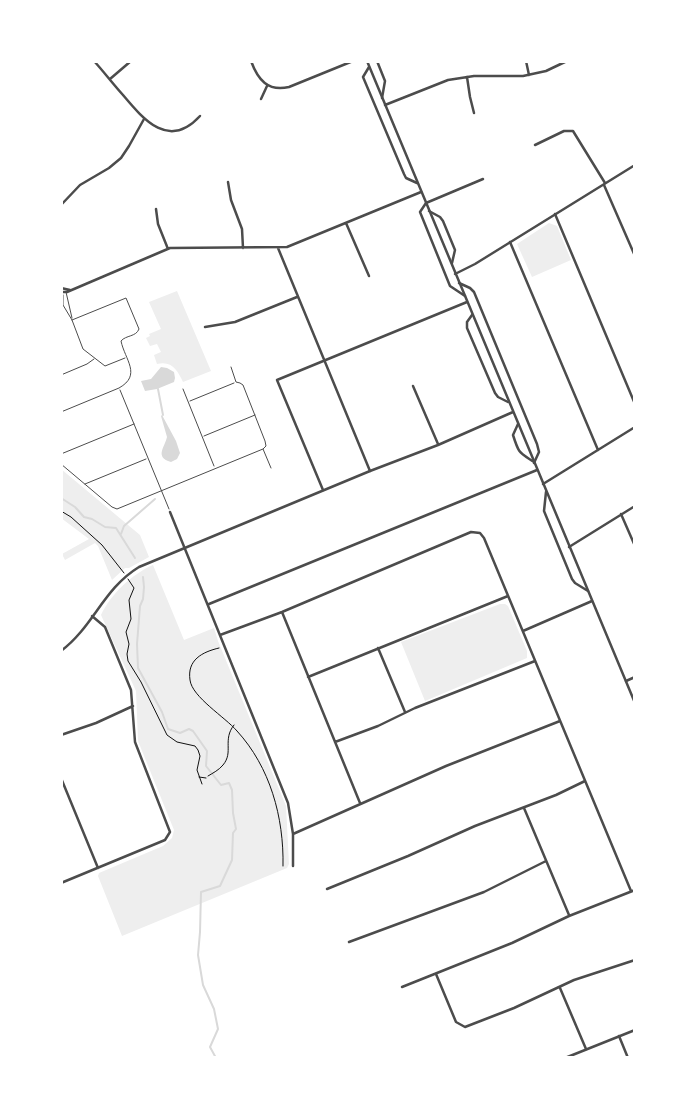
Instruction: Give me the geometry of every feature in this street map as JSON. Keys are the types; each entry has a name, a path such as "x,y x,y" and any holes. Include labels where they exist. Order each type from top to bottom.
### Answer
{"street":[{"path":"94,61 144,119 154,126 170,131 188,126 200,116"},
{"path":"110,79 131,61"},
{"path":"251,61 260,79 267,86 279,89 353,61"},
{"path":"367,61 635,703"},
{"path":"377,61 385,81 382,99"},
{"path":"526,61 528,75"},
{"path":"385,104 435,84 467,77 528,75 567,61"},
{"path":"369,66 364,78 406,178 417,183"},
{"path":"467,77 474,113"},
{"path":"261,99 267,86"},
{"path":"61,205 80,185 109,168 123,156 144,119"},
{"path":"535,145 564,131 573,131 605,183 635,256"},
{"path":"456,274 635,165"},
{"path":"465,296 449,284 420,215 426,203 483,179"},
{"path":"228,182 231,200 242,227 243,247"},
{"path":"63,290 73,289 175,247 289,247 421,192"},
{"path":"156,209 158,224 168,249"},
{"path":"429,211 442,218 447,230 455,250 452,267"},
{"path":"555,214 635,404"},
{"path":"346,223 369,276"},
{"path":"510,242 598,450"},
{"path":"278,248 370,471"},
{"path":"459,283 474,292 537,444 539,452 534,463"},
{"path":"205,327 235,322 297,297"},
{"path":"323,491 277,380 467,302"},
{"path":"472,315 466,323 495,393 497,397 509,402"},
{"path":"413,386 438,445"},
{"path":"61,651 79,634 111,590 129,573 144,565 513,412"},
{"path":"518,424 513,435 519,452 534,463"},
{"path":"543,484 635,427"},
{"path":"209,604 537,470"},
{"path":"546,492 544,511 572,579 588,590"},
{"path":"569,547 635,506"},
{"path":"169,510 288,803 293,834 293,866"},
{"path":"621,514 635,546"},
{"path":"220,635 282,612 475,531 484,538 633,890 402,987"},
{"path":"308,677 508,596"},
{"path":"523,631 592,601"},
{"path":"282,612 360,804"},
{"path":"61,883 91,874 98,868 165,840 170,834 135,742 132,693 104,627 92,616"},
{"path":"378,648 405,712"},
{"path":"335,742 535,662"},
{"path":"626,681 635,677"},
{"path":"61,736 133,706"},
{"path":"293,834 446,766 560,721"},
{"path":"61,778 98,868"},
{"path":"327,889 585,781"},
{"path":"524,808 569,916"},
{"path":"349,942 484,892 546,861"},
{"path":"436,974 456,1022 467,1026 583,977 635,960"},
{"path":"559,987 586,1049"},
{"path":"565,1058 635,1030"},
{"path":"619,1036 628,1058"}],"lane":[{"path":"63,290 72,312 72,320"},
{"path":"63,290 62,305 72,320 83,349 106,366 127,358"},
{"path":"61,412 126,383 131,376 131,370 121,341 137,333 139,329 126,298 72,320"},
{"path":"61,375 94,359"},
{"path":"230,367 236,382"},
{"path":"61,464 115,509 266,446 240,383 236,382 188,402"},
{"path":"119,388 169,510"},
{"path":"183,390 215,469"},
{"path":"202,436 255,415"},
{"path":"61,454 134,424"},
{"path":"263,449 271,468"},
{"path":"85,484 148,458"}],"path":[{"path":"61,511 102,545 120,569"},
{"path":"131,583 134,588 129,600 131,619 126,632 129,645 128,662 141,682 167,736 197,748 200,756 197,768 202,784"},
{"path":"224,646 198,656 191,668 190,680 199,697 234,726 256,756 270,786 278,817 283,866"},
{"path":"198,775 207,777 226,761 228,736 234,726"}],"shaded area":[{"path":"549,223 557,226 571,260 532,277 517,244"},
{"path":"177,291 211,371 183,382 177,370 170,365 157,364 154,355 161,352 157,344 150,346 146,338 161,329 149,302"},
{"path":"161,367 174,372 174,382 145,391 141,381 151,379"},
{"path":"162,415 180,453 177,459 171,462 162,455 167,437"},
{"path":"61,469 140,535 149,557 125,568 112,580 95,543 65,560 62,554 89,539 61,518"},
{"path":"153,565 184,640 214,628 286,806 289,864 287,868 122,936 99,873 163,846 172,838 174,830 138,741 136,691 101,615 123,586"},
{"path":"500,604 508,606 527,651 527,658 425,701 401,642"}],"waterway":[{"path":"158,389 163,415"},
{"path":"61,498 84,517 105,527 116,528 135,558"},
{"path":"121,534 124,526 155,499"},
{"path":"143,577 137,644 138,668 162,712 168,729 180,733 189,729 193,731 207,751 206,766 221,785 229,783 232,790 236,829 233,833 232,860 220,886 201,892 198,955 203,985 214,1009 218,1029 210,1047 216,1058"}]}
